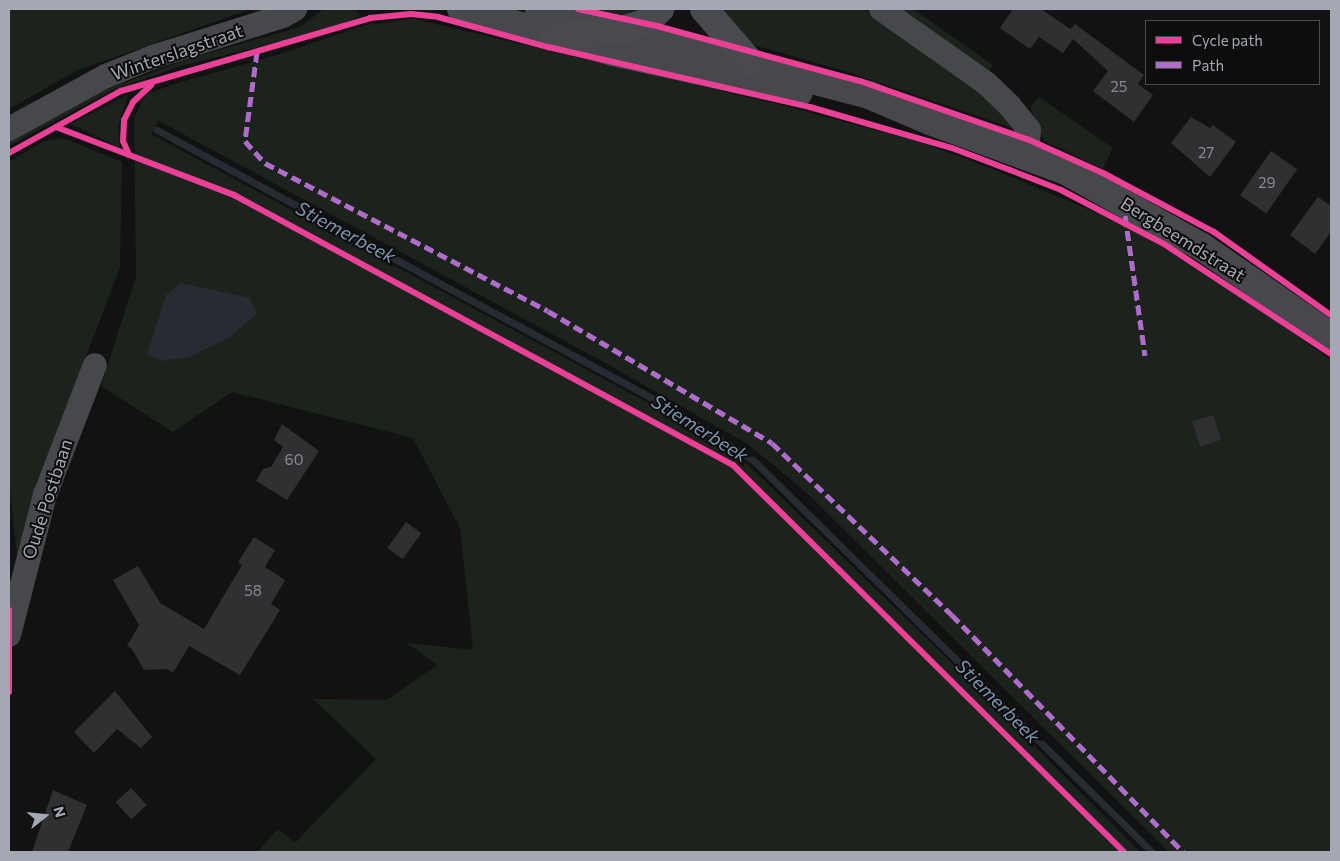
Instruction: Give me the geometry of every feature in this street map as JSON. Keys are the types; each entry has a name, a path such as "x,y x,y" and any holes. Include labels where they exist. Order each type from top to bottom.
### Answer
{"highway":[{"path":"555,37 621,30 644,23 660,9"},
{"path":"704,9 749,61"}],"street":[{"name":"Winterslagstraat","path":"9,129 106,76 153,57 283,16 295,9"},
{"name":"Bergbeemdstraat","path":"461,9 555,37 930,121"},
{"name":"Bergbeemdstraat","path":"539,9 749,61 869,95 930,121 1027,155 1115,196 1178,233 1331,336"},
{"path":"881,9 986,83 1009,105 1029,130 1027,155"},
{"name":"Oude Postbaan","path":"9,635 45,495 95,365"}],"shaded area":[{"path":"9,9 251,9 78,70 9,109"},
{"path":"324,9 354,9 361,16 322,31 181,66 113,90 9,146 9,142 105,90 188,59 300,27"},
{"path":"595,9 644,9 632,17"},
{"path":"716,9 864,9 994,101 1018,130 851,73 747,43"},
{"path":"902,9 913,9 993,65 988,72"},
{"path":"414,19 781,105 920,142 990,168 1123,224 1219,281 1331,360 1331,852 1169,852 807,493 749,445 609,365 159,121 151,134 665,412 747,464 957,668 1140,852 257,852 278,829 295,843 376,759 313,699 387,700 437,665 407,643 473,650 460,528 413,438 232,392 173,432 101,386 136,277 134,117 146,95 171,85 277,55 366,25"},
{"path":"128,95 118,125 120,148 71,124"},
{"path":"1039,97 1113,148 1103,169 1044,141 1030,107"},
{"path":"64,138 122,162 120,267 71,396 18,566 9,481 9,162 44,141"},
{"path":"181,283 250,298 257,314 228,338 189,357 161,361 147,354 166,295"}],"building":[{"path":"1013,9 1041,9 1070,29 1075,24 1144,75 1138,84 1153,95 1134,122 1093,91 1108,71 1073,39 1063,53 1039,37 1030,49 1000,28"},
{"path":"1191,117 1210,128 1213,125 1236,142 1210,177 1171,143"},
{"path":"1271,151 1297,169 1266,214 1240,195"},
{"path":"1318,197 1331,206 1331,232 1315,254 1290,235"},
{"path":"1213,415 1221,440 1200,447 1192,422"},
{"path":"282,424 319,451 287,500 256,481 263,469 271,467 283,447 274,440"},
{"path":"406,522 421,533 403,559 387,548"},
{"path":"254,537 275,550 265,567 285,580 271,604 280,610 240,675 189,646 173,673 167,669 144,670 132,649 127,646 139,625 113,580 138,566 160,603 204,629 242,565 238,562"},
{"path":"115,691 152,737 141,748 117,729 94,753 74,732"},
{"path":"131,788 147,805 131,819 116,802"},
{"path":"53,790 87,805 68,852 32,852"}],"waterway":[{"name":"Stiemerbeek","path":"157,130 661,403 753,460 1152,852"}],"marked path":[{"path":"257,52 245,141 265,163 548,311 772,443 952,615 1183,852"},
{"path":"1123,201 1145,355"}],"cycle path":[{"path":"578,9 657,26 860,81 1027,139 1103,173 1214,232 1331,315"},
{"path":"9,153 121,91 370,18 411,14 438,17 548,47 810,107 952,148 1061,190 1164,244 1331,354"},
{"path":"129,155 123,141 124,120 133,102 151,85"},
{"path":"56,127 234,195 733,465 1124,852"},
{"path":"9,610 9,692"}]}
